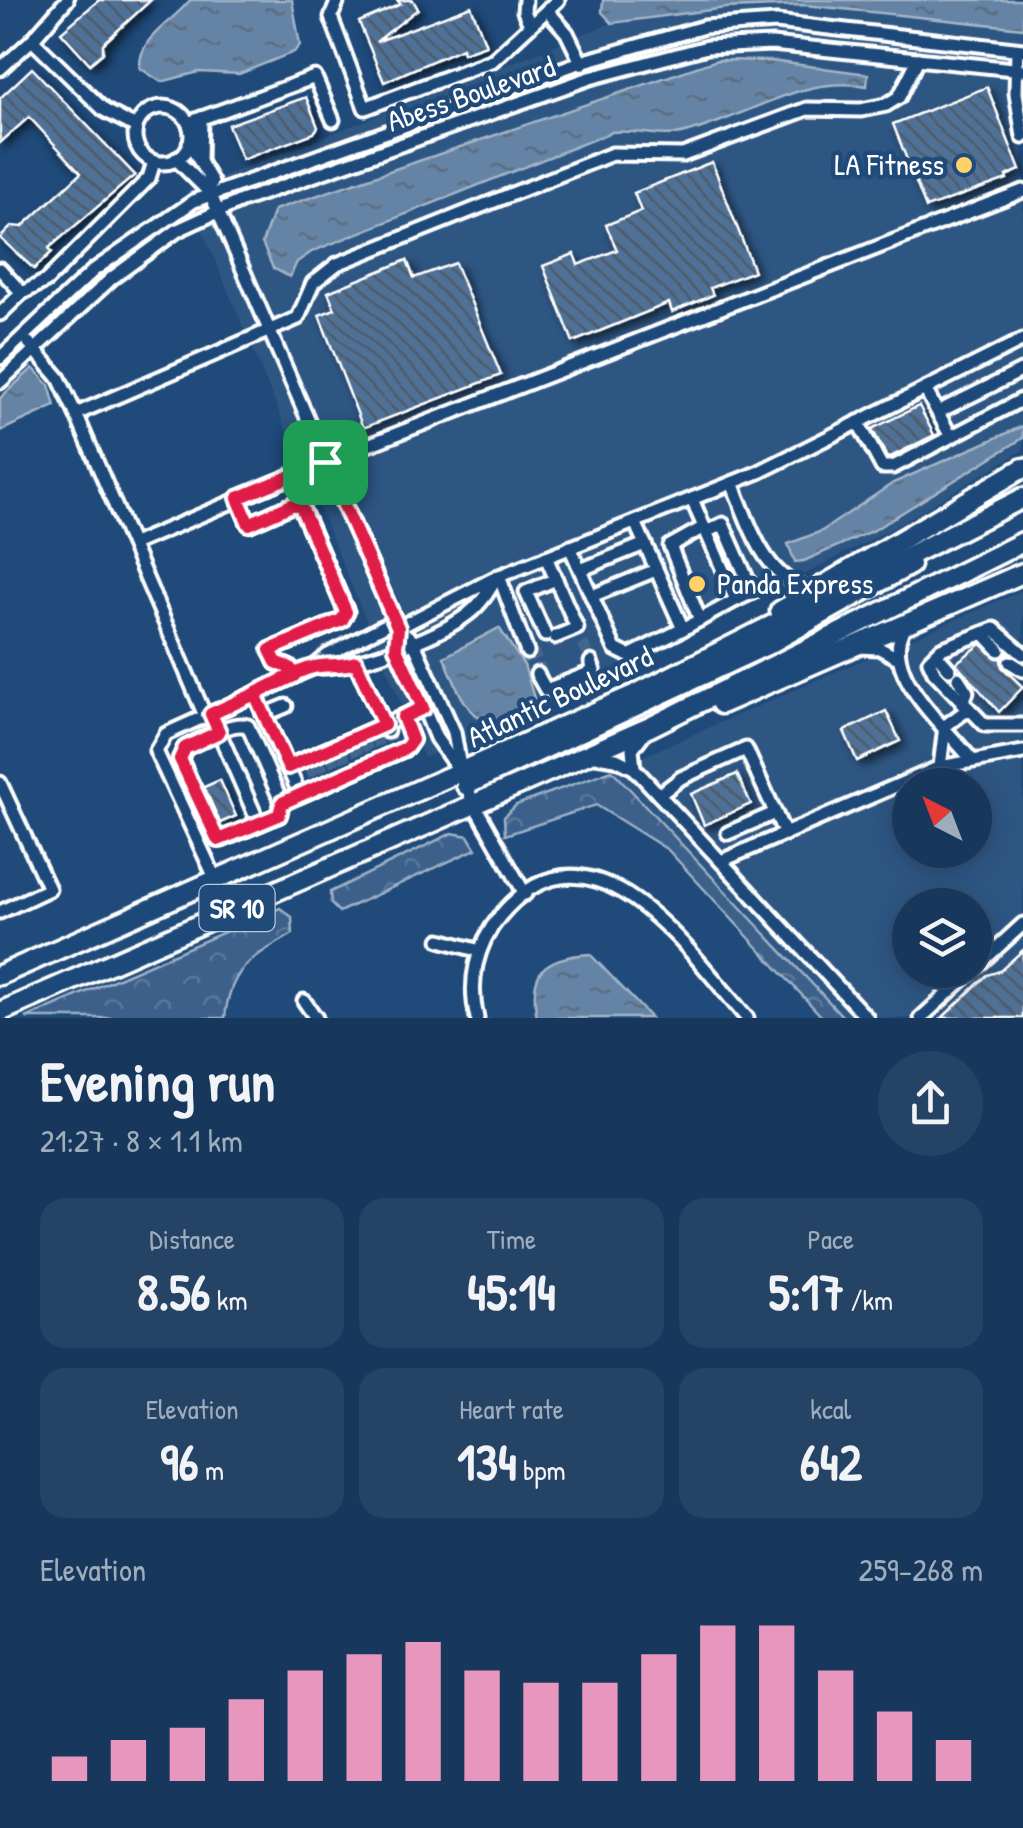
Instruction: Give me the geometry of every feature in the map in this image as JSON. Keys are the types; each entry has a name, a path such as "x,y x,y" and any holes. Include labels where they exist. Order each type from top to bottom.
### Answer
{"highway":[{"path":"636,694 1023,468"},
{"name":"Atlantic Boulevard","path":"0,974 464,779 1023,498"},
{"path":"464,779 771,642 889,581 950,535"},
{"name":"Atlantic Boulevard","path":"0,1012 650,727 1023,542"},
{"path":"650,727 790,678 1023,574"}],"street":[{"path":"0,70 67,0"},
{"path":"338,0 331,18 365,108 493,60 558,0"},
{"path":"525,0 524,11 530,26"},
{"path":"547,10 568,33 590,78"},
{"name":"Abess Boulevard","path":"0,358 126,245 209,191 581,62 704,27 776,22 1020,50"},
{"path":"32,40 104,110 136,126"},
{"name":"Abess Boulevard","path":"0,382 142,254 217,210 590,78 707,47 772,44 1019,70"},
{"path":"1020,50 1023,137"},
{"path":"76,414 298,318 313,283 336,264 612,154 683,155 807,109 861,110 886,105 899,97 918,59"},
{"path":"195,120 190,143 176,159 154,162 140,152 136,126 146,113 161,107 195,120 315,77 333,120"},
{"path":"195,120 200,161"},
{"path":"190,143 212,182 209,191"},
{"path":"176,159 209,191 396,624 413,640 454,732 474,804 525,894"},
{"path":"0,314 22,293 46,280 149,178 154,162"},
{"path":"133,544 325,462 1023,191"},
{"path":"0,269 22,293"},
{"path":"22,336 59,378 259,824"},
{"path":"216,880 156,751 166,734 314,667 328,655 498,576 732,483 1023,340"},
{"path":"938,412 1022,373 1008,348"},
{"path":"926,389 950,435"},
{"path":"858,422 882,467 893,467 1023,399"},
{"path":"732,483 776,574 792,586 814,591"},
{"path":"238,498 249,524 294,504 301,507 346,612 342,620 270,650 276,662 290,668 294,676"},
{"path":"692,499 736,600"},
{"path":"634,522 683,630"},
{"path":"570,547 613,644 626,657 683,630 753,592 723,524 670,546 700,620"},
{"path":"580,570 645,544"},
{"path":"546,557 583,642"},
{"path":"592,596 658,575"},
{"path":"613,644 625,650 670,628 658,575"},
{"path":"314,667 338,668 356,662 467,615 498,576"},
{"path":"498,576 528,647"},
{"path":"556,579 526,592 550,636 577,628"},
{"path":"396,624 396,648 436,738 464,779"},
{"path":"896,657 895,642 905,626"},
{"path":"1023,654 994,629 936,654 930,661 934,672 985,725 1023,725"},
{"path":"983,633 1000,650"},
{"path":"859,646 880,648 896,657 971,759"},
{"path":"936,654 967,692 965,707 945,726 940,767"},
{"path":"346,745 356,662"},
{"path":"540,676 546,690 594,671 591,662"},
{"path":"1010,662 1023,670"},
{"path":"255,694 300,796"},
{"path":"264,715 286,706"},
{"path":"288,767 346,745 423,708"},
{"path":"282,803 412,740 403,717"},
{"path":"240,724 248,726 282,803 279,815 222,840 214,837 180,759 185,748 219,732 240,724"},
{"path":"634,768 632,749 650,727"},
{"path":"219,732 214,742 189,754 193,775 222,840"},
{"path":"659,795 681,778 746,750 785,834"},
{"path":"721,861 940,767 1023,752"},
{"path":"589,755 616,759 634,768 868,1018"},
{"path":"0,783 50,889 0,912"},
{"path":"728,833 775,813"},
{"path":"477,1018 473,980 480,951 502,914 525,894 573,878 601,880 627,891 747,1018"},
{"path":"992,952 1023,924"},
{"path":"440,940 480,951"},
{"path":"922,1018 954,988"},
{"path":"304,1001 316,1018"}],"shaded area":[{"path":"805,5 1023,28 1023,450 897,526 601,681 424,758 186,191 612,23 725,8"},
{"path":"1023,590 1023,1018 844,1018 612,770"}],"green space":[{"path":"612,770 844,1018 823,1018 668,850 596,805 505,835 504,817 516,805"},
{"path":"452,833 468,836 476,849 339,912 331,904 330,892"},
{"path":"280,908 292,917 293,934 245,966 232,987 225,1018 26,1018"}],"water":[{"path":"190,0 292,0 300,45 294,52 239,74 199,72 161,82 140,68 141,57 150,39"},
{"path":"603,0 1023,0 1023,28 805,5 725,8 612,23 602,12"},
{"path":"717,60 771,61 868,74 867,86 842,84 795,92 681,134 612,132 313,251 297,262 290,277 273,268 262,243 274,210"},
{"path":"33,368 49,385 55,406 0,431 0,398"},
{"path":"1023,426 1023,438 874,530 795,562 788,544 822,531 893,483"},
{"path":"499,628 524,665 534,698 531,705 510,716 484,719 466,704 444,657"},
{"path":"590,954 651,1018 537,1018 535,988 543,969 561,959"}],"building":[{"path":"99,0 151,0 103,44 103,53 90,64 61,32"},
{"path":"397,0 413,0 418,9 376,42 471,6 486,45 463,53 462,48 384,82 359,22 401,4"},
{"path":"32,68 135,175 49,248 52,252 34,269 0,238 12,226 22,227 81,173 29,117 0,143 0,98"},
{"path":"987,87 1020,170 1006,176 1007,179 926,208 893,124"},
{"path":"306,97 318,127 314,133 242,160 228,125"},
{"path":"712,162 754,271 710,288 713,295 672,312 669,303 573,342 543,266 574,254 578,265 617,250 606,225 641,211 634,193"},
{"path":"407,260 414,278 455,263 501,375 363,428 319,315 335,309 328,292"},
{"path":"919,406 934,435 888,458 872,429"},
{"path":"981,644 1001,659 1002,667 1023,687 999,712 956,663"},
{"path":"886,711 900,741 857,761 844,731"},
{"path":"737,774 751,804 704,825 691,794"},
{"path":"220,780 236,816 220,823 204,787"},
{"path":"1023,950 1023,1018 942,1018 973,988 992,988 992,973"}],"tunnel":[{"path":"583,643 591,662"},
{"path":"532,650 542,671"},
{"path":"387,731 394,747"},
{"path":"375,736 382,752"},
{"path":"364,741 371,757"},
{"path":"354,745 360,762"},
{"path":"342,751 348,767"},
{"path":"331,755 338,772"},
{"path":"319,761 327,777"},
{"path":"309,766 316,781"}],"place":[{"name":"LA Fitness","path":"964,165"},
{"name":"Panda Express","path":"697,584"}],"route":[{"path":"325,462 238,498 249,524 294,504 301,507 346,612 342,620 270,650 276,662 290,668 294,676 255,694 288,767 384,725 356,662 338,668 314,667 294,676 258,692 211,714 219,732 185,748 180,759 218,840 279,815 282,803 406,748 412,740 403,717 423,708 396,648 398,628 325,462"}]}
